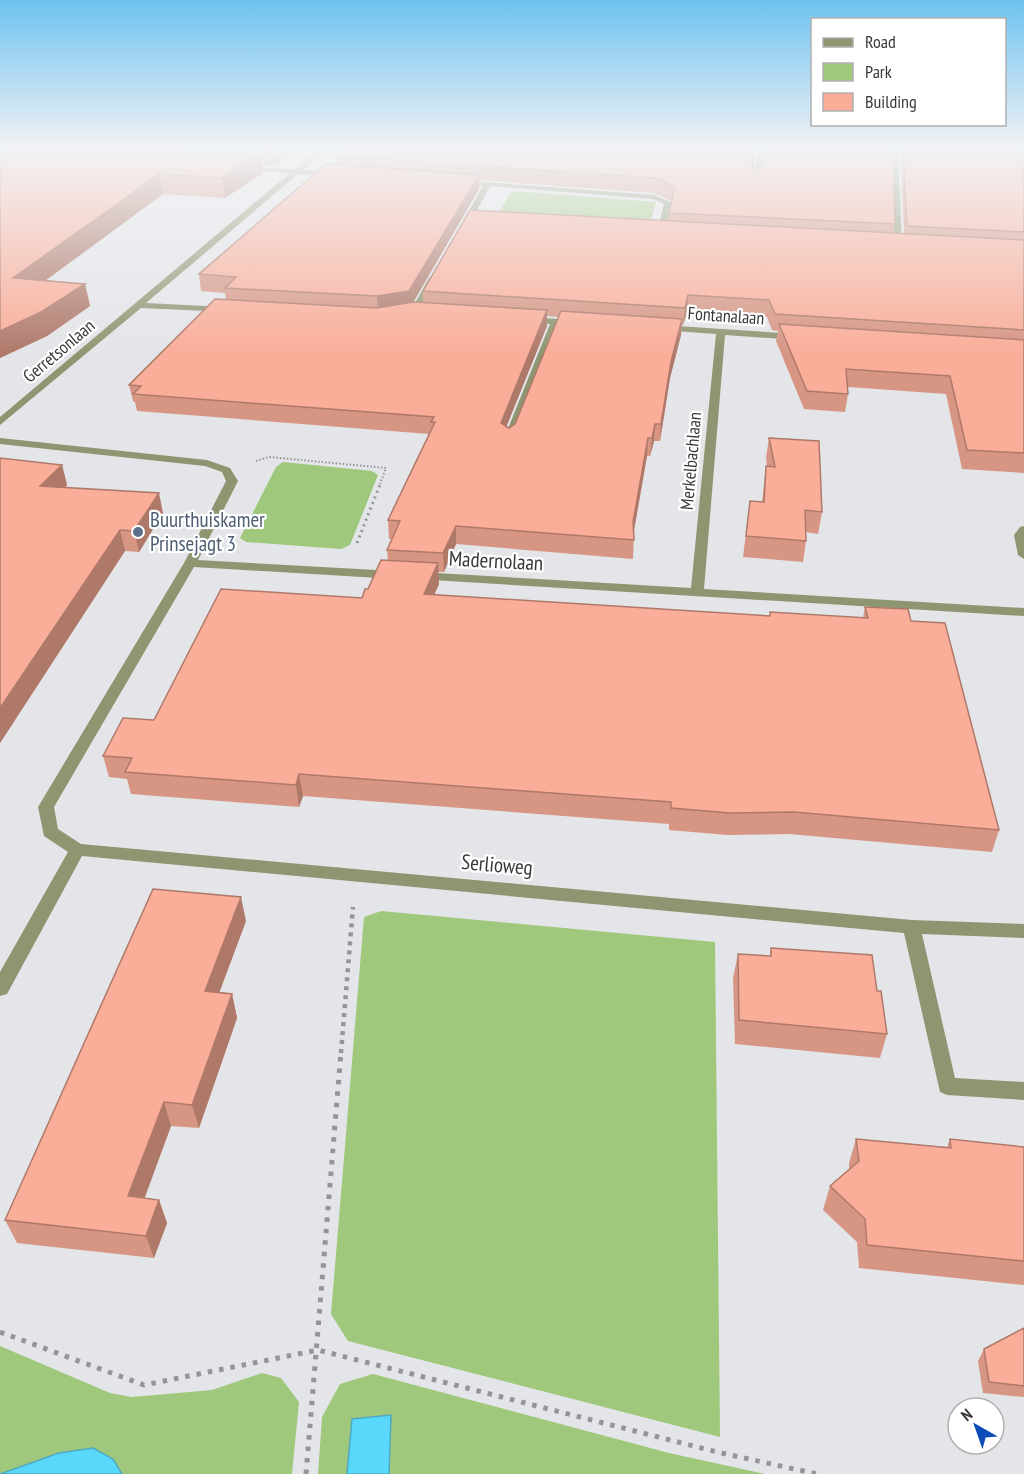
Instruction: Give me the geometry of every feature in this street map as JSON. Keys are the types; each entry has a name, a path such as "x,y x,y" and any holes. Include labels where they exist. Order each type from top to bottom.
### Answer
{"street":[{"name":"Gerretsonlaan","path":"0,422 242,218"},
{"path":"461,231 469,218"},
{"path":"661,232 664,218"},
{"path":"897,218 898,245"},
{"path":"467,221 478,222"},
{"path":"650,231 672,232"},
{"path":"886,244 909,246"},
{"path":"425,313 409,313 437,272"},
{"path":"140,305 235,310"},
{"path":"520,319 589,324"},
{"path":"508,441 556,321"},
{"name":"Fontanalaan","path":"656,328 802,338"},
{"name":"Merkelbachlaan","path":"697,592 721,332"},
{"path":"0,441 207,463 226,470 232,481 190,562"},
{"path":"1024,530 1020,535 1024,555"},
{"name":"Madernolaan","path":"190,562 1024,612"},
{"name":"Serlioweg","path":"190,562 45,807 50,832 77,850 912,927 1024,931"},
{"path":"0,989 77,850"},
{"path":"912,927 947,1086 1024,1090"}],"path":[{"path":"226,470 269,457 386,468 346,572"},
{"path":"306,1474 318,1350 355,874"},
{"path":"0,1332 144,1385 318,1350 717,1452 817,1474"}],"green space":[{"path":"562,218 651,218 650,223"},
{"path":"283,462 372,471 378,475 350,545 341,549 246,542 240,538 276,467"},
{"path":"381,911 715,942 720,1437 348,1341 331,1314 364,917"},
{"path":"0,1346 110,1393 132,1397 212,1390 262,1373 281,1378 299,1402 292,1474 122,1474 113,1459 59,1453 0,1474"},
{"path":"373,1374 669,1453 765,1474 389,1474 390,1415 352,1420 347,1474 318,1474 322,1417 340,1384"}],"water":[{"path":"391,1415 389,1474 347,1474 352,1419"},
{"path":"93,1448 113,1459 122,1474 0,1474 59,1453"}],"building":[{"path":"0,218 98,218 13,278 85,284 41,312 0,331"},
{"path":"264,218 453,218 409,291 377,296 225,288 236,277 199,274"},
{"path":"465,218 614,218 1024,240 1024,330 775,314 769,300 688,295 685,308 423,291"},
{"path":"767,218 895,218 895,224"},
{"path":"907,218 1024,218 1024,232 907,226"},
{"path":"215,299 377,308 413,302 547,310 501,423 509,428 515,424 561,311 682,319 671,362 661,424 655,424 652,438 648,438 633,522 634,540 456,526 443,553 387,550 400,521 388,520 435,422 431,422 434,417 133,394 141,386 129,385"},
{"path":"779,324 1024,340 1024,453 967,450 950,376 846,369 848,394 807,391"},
{"path":"769,438 819,441 822,512 805,510 806,541 746,536 750,501 764,502 766,466 775,467"},
{"path":"0,458 62,465 40,486 159,493 134,531 120,530 0,708"},
{"path":"381,560 438,563 424,594 770,616 770,612 868,618 865,607 908,609 911,621 945,623 999,830 794,812 730,813 671,808 671,802 299,774 296,785 125,772 132,758 103,756 123,718 154,720 221,589 362,598"},
{"path":"153,889 241,897 205,991 232,994 192,1105 164,1102 128,1196 159,1200 146,1236 5,1220"},
{"path":"771,948 872,955 877,991 881,991 887,1034 739,1020 738,954 771,956"},
{"path":"856,1139 951,1148 950,1139 1024,1147 1024,1261 867,1245 865,1219 830,1186 859,1161"},
{"path":"1024,1328 1024,1386 989,1382 984,1349"}],"place":[{"name":"Buurthuiskamer Prinsejagt 3","path":"138,532"}]}
